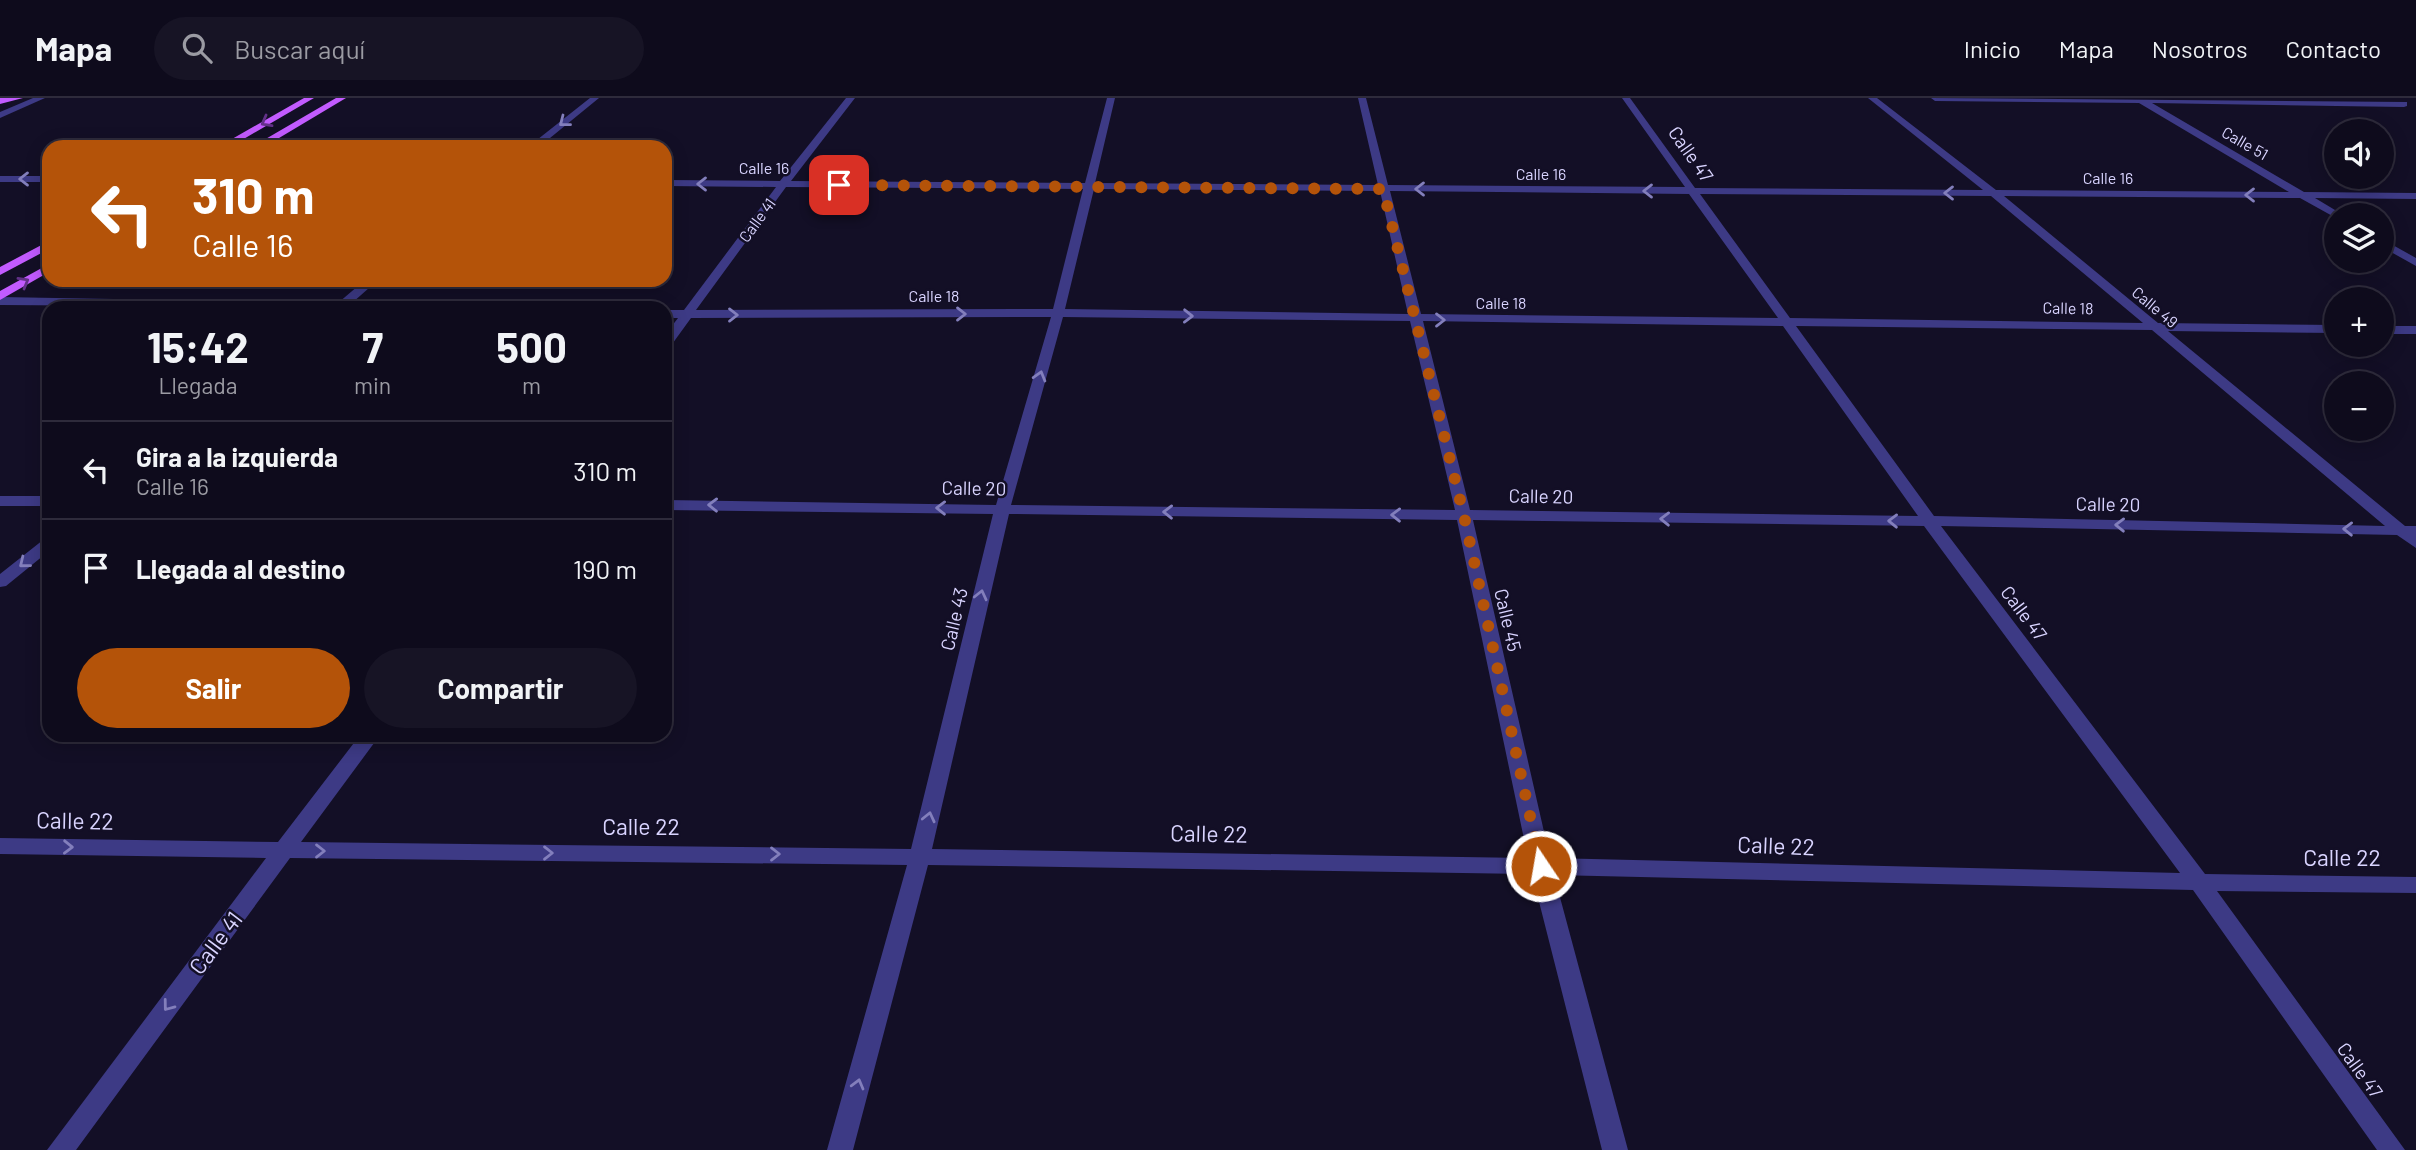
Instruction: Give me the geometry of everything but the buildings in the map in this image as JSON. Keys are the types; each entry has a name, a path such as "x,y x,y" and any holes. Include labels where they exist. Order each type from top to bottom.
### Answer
{"main road":[{"path":"0,102 19,98"},
{"path":"235,140 310,98"},
{"path":"269,140 342,98"},
{"path":"0,272 42,248"},
{"path":"0,296 42,271"}],"street":[{"path":"0,116 41,98"},
{"path":"542,140 596,98"},
{"name":"Calle 41","path":"672,335 783,184 851,98"},
{"name":"Calle 43","path":"840,1150 920,855 1002,509 1058,313 1111,98"},
{"name":"Calle 45","path":"1362,98 1464,516 1541,866 1615,1150"},
{"name":"Calle 47","path":"1626,98 1929,521 2200,884 2392,1150"},
{"name":"Calle 49","path":"1872,98 1994,193 2153,326 2408,531 2416,543"},
{"path":"1935,98 2404,104"},
{"path":"2391,98 2416,109"},
{"name":"Calle 51","path":"2138,99 2324,208"},
{"path":"0,179 42,179"},
{"name":"Calle 16","path":"672,183 2416,196"},
{"path":"2394,249 2416,263"},
{"path":"348,301 364,287"},
{"path":"0,301 42,302"},
{"name":"Calle 18","path":"672,314 1058,313 2324,329"},
{"path":"2394,330 2416,330"},
{"path":"0,500 42,501"},
{"name":"Calle 20","path":"672,505 1929,521 2408,531"},
{"path":"0,582 42,549"},
{"name":"Calle 41","path":"60,1150 365,742"},
{"name":"Calle 22","path":"0,846 285,851 920,855 1541,866 2200,884 2416,885"}],"route":[{"path":"839,185 1383,189 1464,516 1541,866"}]}
